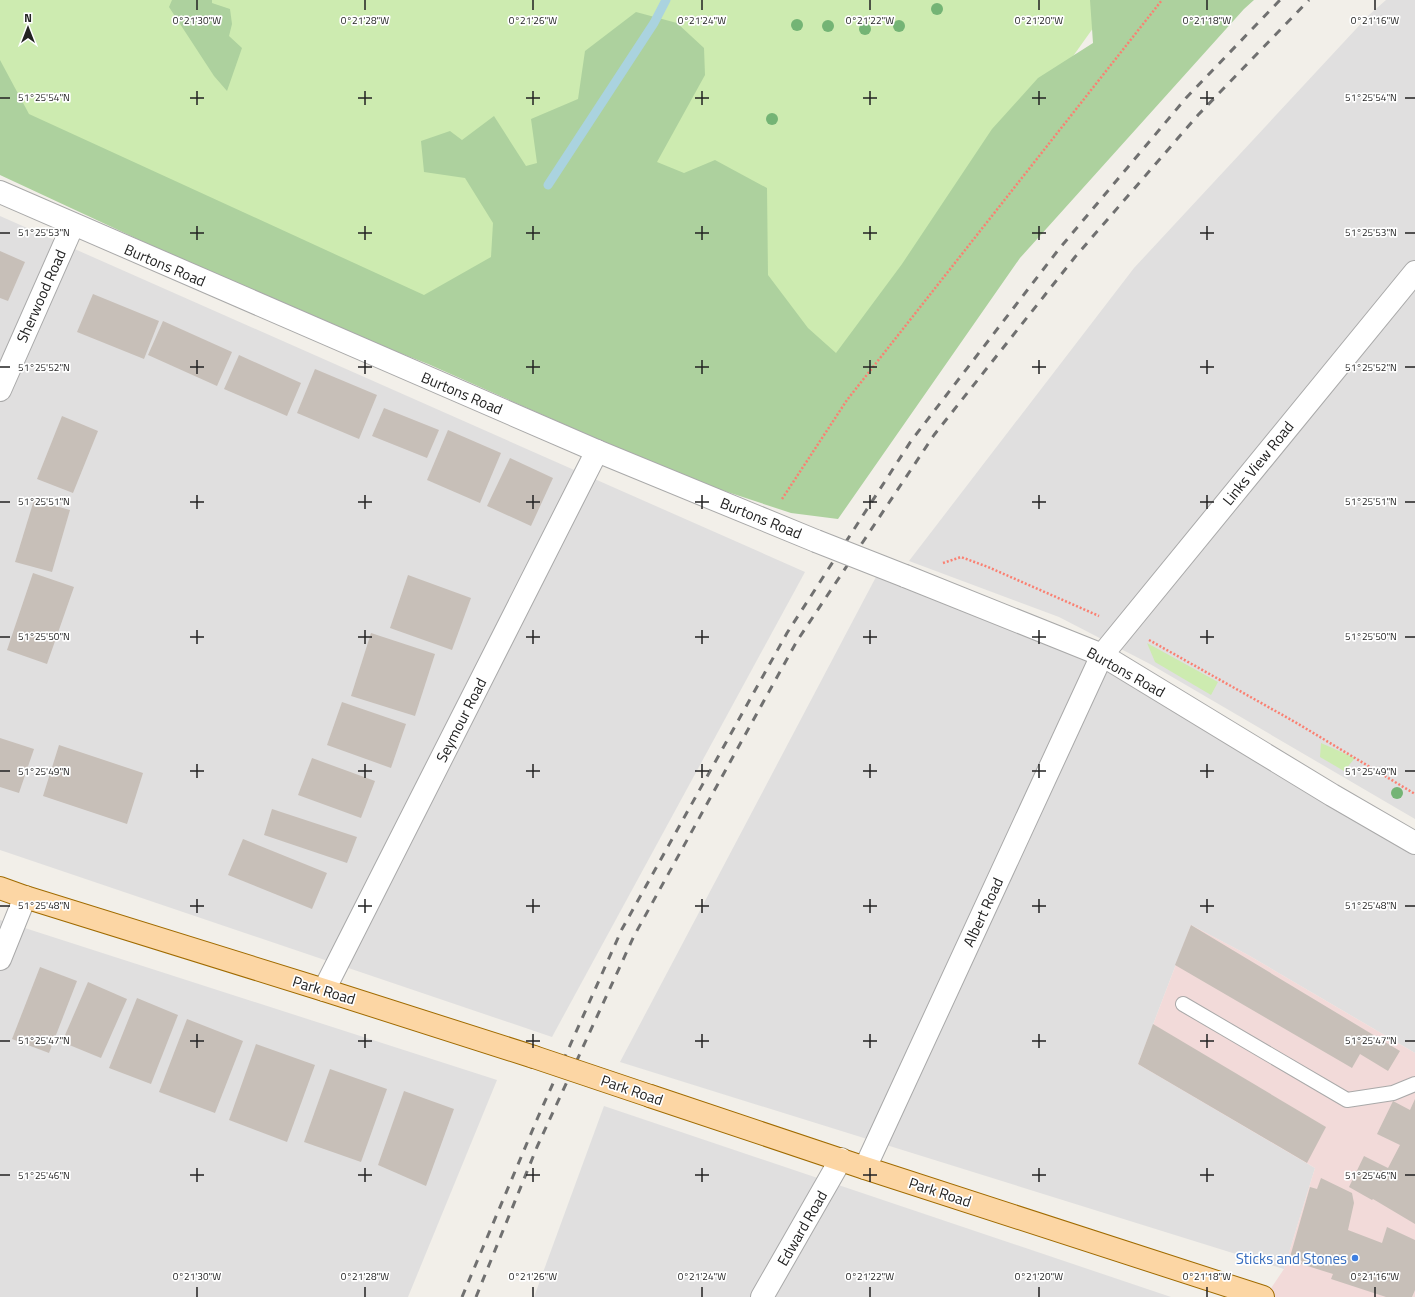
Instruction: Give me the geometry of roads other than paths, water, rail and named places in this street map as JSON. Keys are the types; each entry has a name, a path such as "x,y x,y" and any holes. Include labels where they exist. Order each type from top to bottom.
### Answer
{"main road":[{"name":"Park Road","path":"0,888 534,1057 865,1168 1263,1297"}],"street":[{"name":"Burtons Road","path":"0,192 73,225 597,451 816,541 1102,655 1332,795 1415,843"},
{"name":"Sherwood Road","path":"0,390 73,225"},
{"name":"Links View Road","path":"1102,655 1415,272"},
{"name":"Seymour Road","path":"324,990 597,451"},
{"name":"Albert Road","path":"865,1168 1102,655"},
{"path":"0,959 25,897"},
{"name":"Edward Road","path":"762,1297 841,1159"}],"lane":[{"path":"1183,1004 1347,1100 1393,1093 1415,1084"}],"waterway":[{"path":"548,185 654,23 666,0"}],"railway":[{"path":"462,1297 538,1117 622,929 787,633 911,441 1059,249 1186,98 1280,0"},
{"path":"476,1297 537,1147 634,936 797,641 934,435 1075,257 1198,115 1309,0"}],"place":[{"name":"Sticks and Stones","path":"1355,1258"}]}
